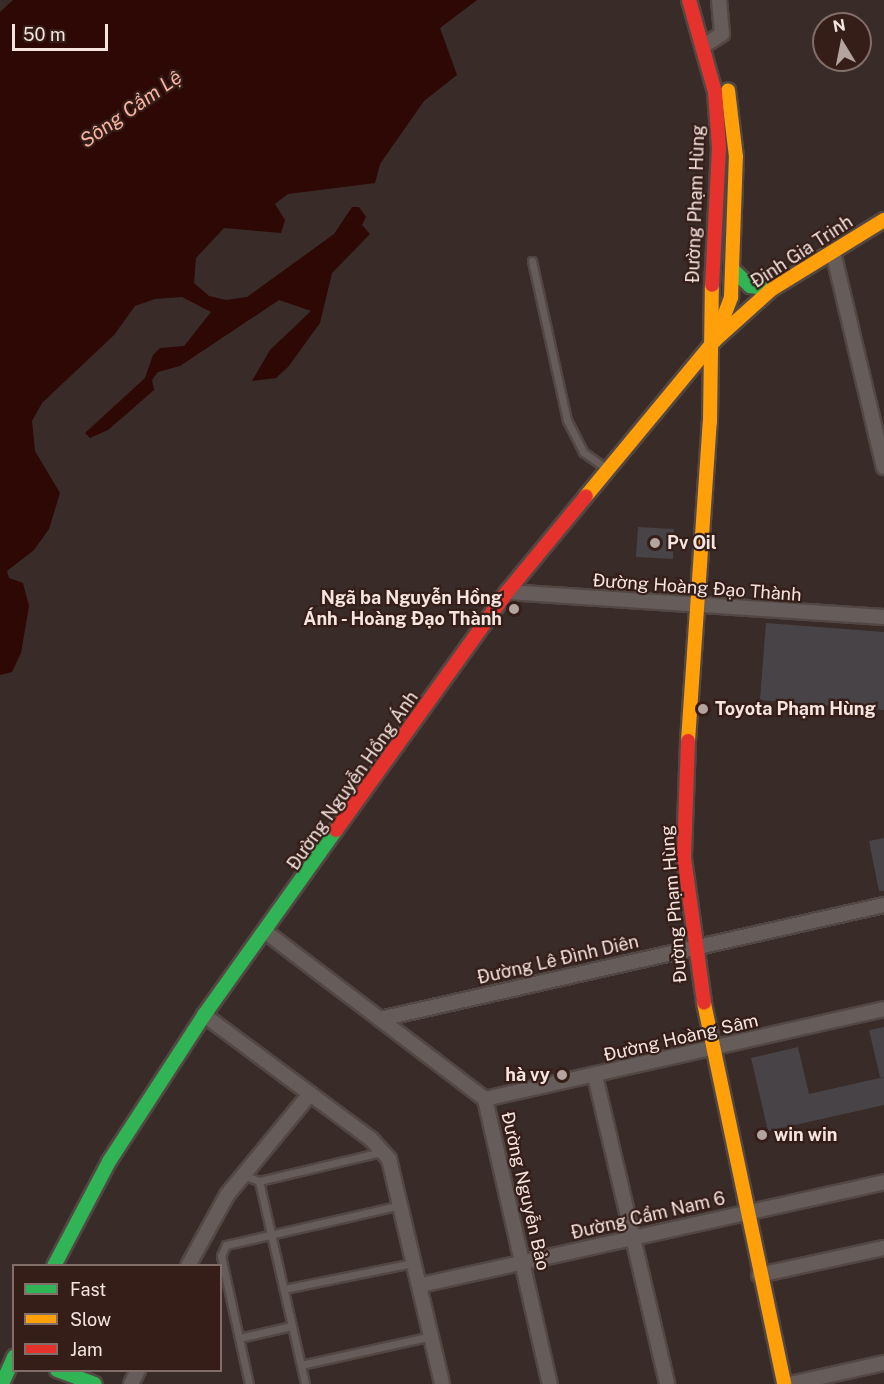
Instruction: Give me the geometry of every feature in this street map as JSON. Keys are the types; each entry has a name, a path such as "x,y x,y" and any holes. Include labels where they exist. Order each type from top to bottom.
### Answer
{"main road":[{"name":"Đường Phạm Hùng","path":"689,0 729,92 736,157 731,297 714,341"},
{"name":"Đường Phạm Hùng","path":"702,0 720,148 711,295 714,341 684,818 693,948 710,1050 784,1384"},
{"name":"Đinh Gia Trinh","path":"714,341 772,289 884,220"},
{"path":"732,269 750,286 772,289"},
{"name":"Đường Nguyễn Hồng Ánh","path":"55,1264 110,1160 204,1016 267,933 507,592 606,468 714,341"},
{"path":"2,1384 12,1362"},
{"path":"60,1372 95,1384"}],"street":[{"path":"708,44 722,34 724,23 719,0"},
{"path":"833,252 884,467"},
{"name":"Đường Hoàng Đạo Thành","path":"507,592 698,607 884,617"},
{"name":"Đường Lê Đình Diên","path":"380,1019 884,905"},
{"name":"Đường Nguyễn Bảo","path":"267,933 485,1099 550,1384"},
{"name":"Đường Hoàng Sâm","path":"485,1099 884,1009"},
{"path":"204,1016 310,1094 383,1152 394,1171 403,1204 442,1384"},
{"path":"595,1076 667,1384"},
{"path":"189,1264 243,1174 310,1094"},
{"name":"Đường Cẩm Nam 6","path":"421,1285 884,1182"},
{"path":"759,1275 884,1248"},
{"path":"790,1384 884,1363"}],"lane":[{"path":"532,261 567,420 583,452 606,468"},
{"path":"243,1174 259,1181 383,1152"},
{"path":"259,1181 305,1384"},
{"path":"249,1384 221,1256 226,1245 403,1204"},
{"path":"284,1289 416,1263"},
{"path":"239,1338 292,1326"},
{"path":"301,1365 432,1336"}],"water":[{"name":"Sông Cẩm Lệ","path":"13,0 477,0 440,28 457,75 424,101 380,164 375,183 288,194 275,204 285,220 281,233 224,228 196,258 194,283 209,296 226,300 247,297 334,234 352,207 359,207 366,217 362,225 370,234 332,273 320,323 288,367 276,378 252,381 270,350 311,311 279,300 180,366 158,372 152,380 154,390 108,430 90,438 85,433 145,378 153,355 160,348 184,346 211,312 182,297 155,299 135,306 114,335 42,403 32,421 35,451 60,493 49,529 34,550 7,571 9,578 23,583 29,606 21,653 12,672 0,675 0,12"}],"building":[{"name":"Pv Oil","path":"638,527 674,529 673,559 636,557"},
{"path":"766,623 884,632 884,710 760,700"},
{"path":"884,838 884,891 879,891 869,841"},
{"path":"884,1027 884,1077 880,1077 869,1030"},
{"path":"798,1047 809,1094 884,1077 884,1105 768,1131 751,1058"}],"traffic: fast":[{"path":"732,269 750,286 772,289"},
{"path":"55,1264 110,1160 204,1015 336,830"},
{"path":"2,1384 12,1362"},
{"path":"62,1372 95,1384"}],"traffic: slow":[{"path":"717,334 731,297 736,157 728,90"},
{"path":"586,496 714,341 772,289 884,220"},
{"path":"688,741 710,422 712,285"},
{"path":"704,1003 784,1384"}],"traffic: jam":[{"path":"689,0 715,92 719,148 712,285"},
{"path":"336,830 507,592 586,496"},
{"path":"688,741 684,858 704,1003"}],"place":[{"name":"Pv Oil","path":"655,543"},
{"name":"Ngã ba Nguyễn Hồng Ánh - Hoàng Đạo Thành","path":"514,609"},
{"name":"Toyota Phạm Hùng","path":"703,709"},
{"name":"hà vy","path":"562,1075"},
{"name":"win win","path":"762,1135"}]}
